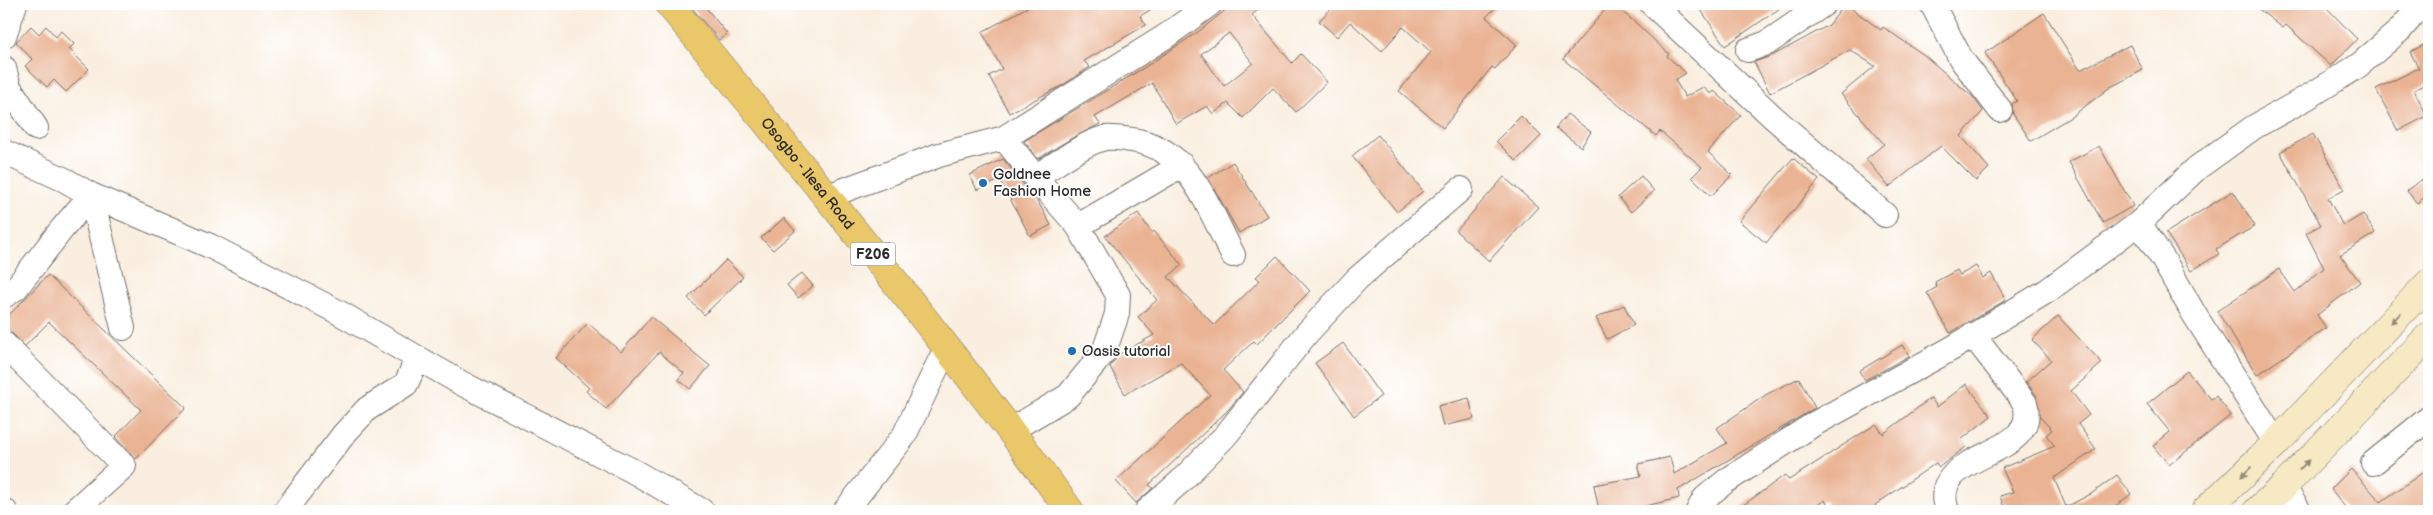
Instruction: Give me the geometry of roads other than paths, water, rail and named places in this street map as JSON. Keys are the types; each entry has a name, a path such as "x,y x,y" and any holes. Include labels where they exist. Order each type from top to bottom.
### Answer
{"main road":[{"name":"Osogbo - Ilesa Road","path":"669,4 828,196 1011,430 1070,511"},
{"path":"2205,511 2276,443 2429,283"},
{"path":"2257,511 2283,487 2429,337"}],"street":[{"path":"4,36 16,4"},
{"path":"828,196 939,155 1004,138 1166,36 1210,4"},
{"path":"1652,4 1773,117 1885,215"},
{"path":"1748,50 1768,43 1824,4"},
{"path":"1932,4 1961,59 2000,110"},
{"path":"1698,511 1705,498 1726,481 1806,429 1951,349 2047,291 2139,223 2197,168 2225,147 2254,127 2308,98 2358,66 2400,30 2422,4"},
{"path":"4,68 9,86 36,128"},
{"path":"1004,138 1034,178 1078,226 1118,294 1113,327 1104,352 1068,396 1011,430"},
{"path":"1034,178 1084,148 1105,138 1145,142 1160,147 1182,164 1200,191 1233,255"},
{"path":"4,152 65,180 91,195 210,246 338,312 417,359 633,471 702,511"},
{"path":"1078,226 1182,164"},
{"path":"1147,511 1181,481 1226,435 1307,333 1357,279 1461,189"},
{"path":"4,296 16,288 91,195"},
{"path":"91,195 123,328"},
{"path":"2139,223 2276,443"},
{"path":"1947,511 1943,501 1950,478 1982,456 2016,438 2027,423 2028,413 2025,403 1973,335"},
{"path":"4,344 124,466 74,511"},
{"path":"845,511 904,436 946,348"},
{"path":"285,511 344,434 367,409 406,384 417,359"},
{"path":"2373,463 2429,418"},
{"path":"2283,487 2298,511"}],"place":[{"name":"Goldnee Fashion Home","path":"983,183"},
{"name":"Oasis tutorial","path":"1072,351"}]}
